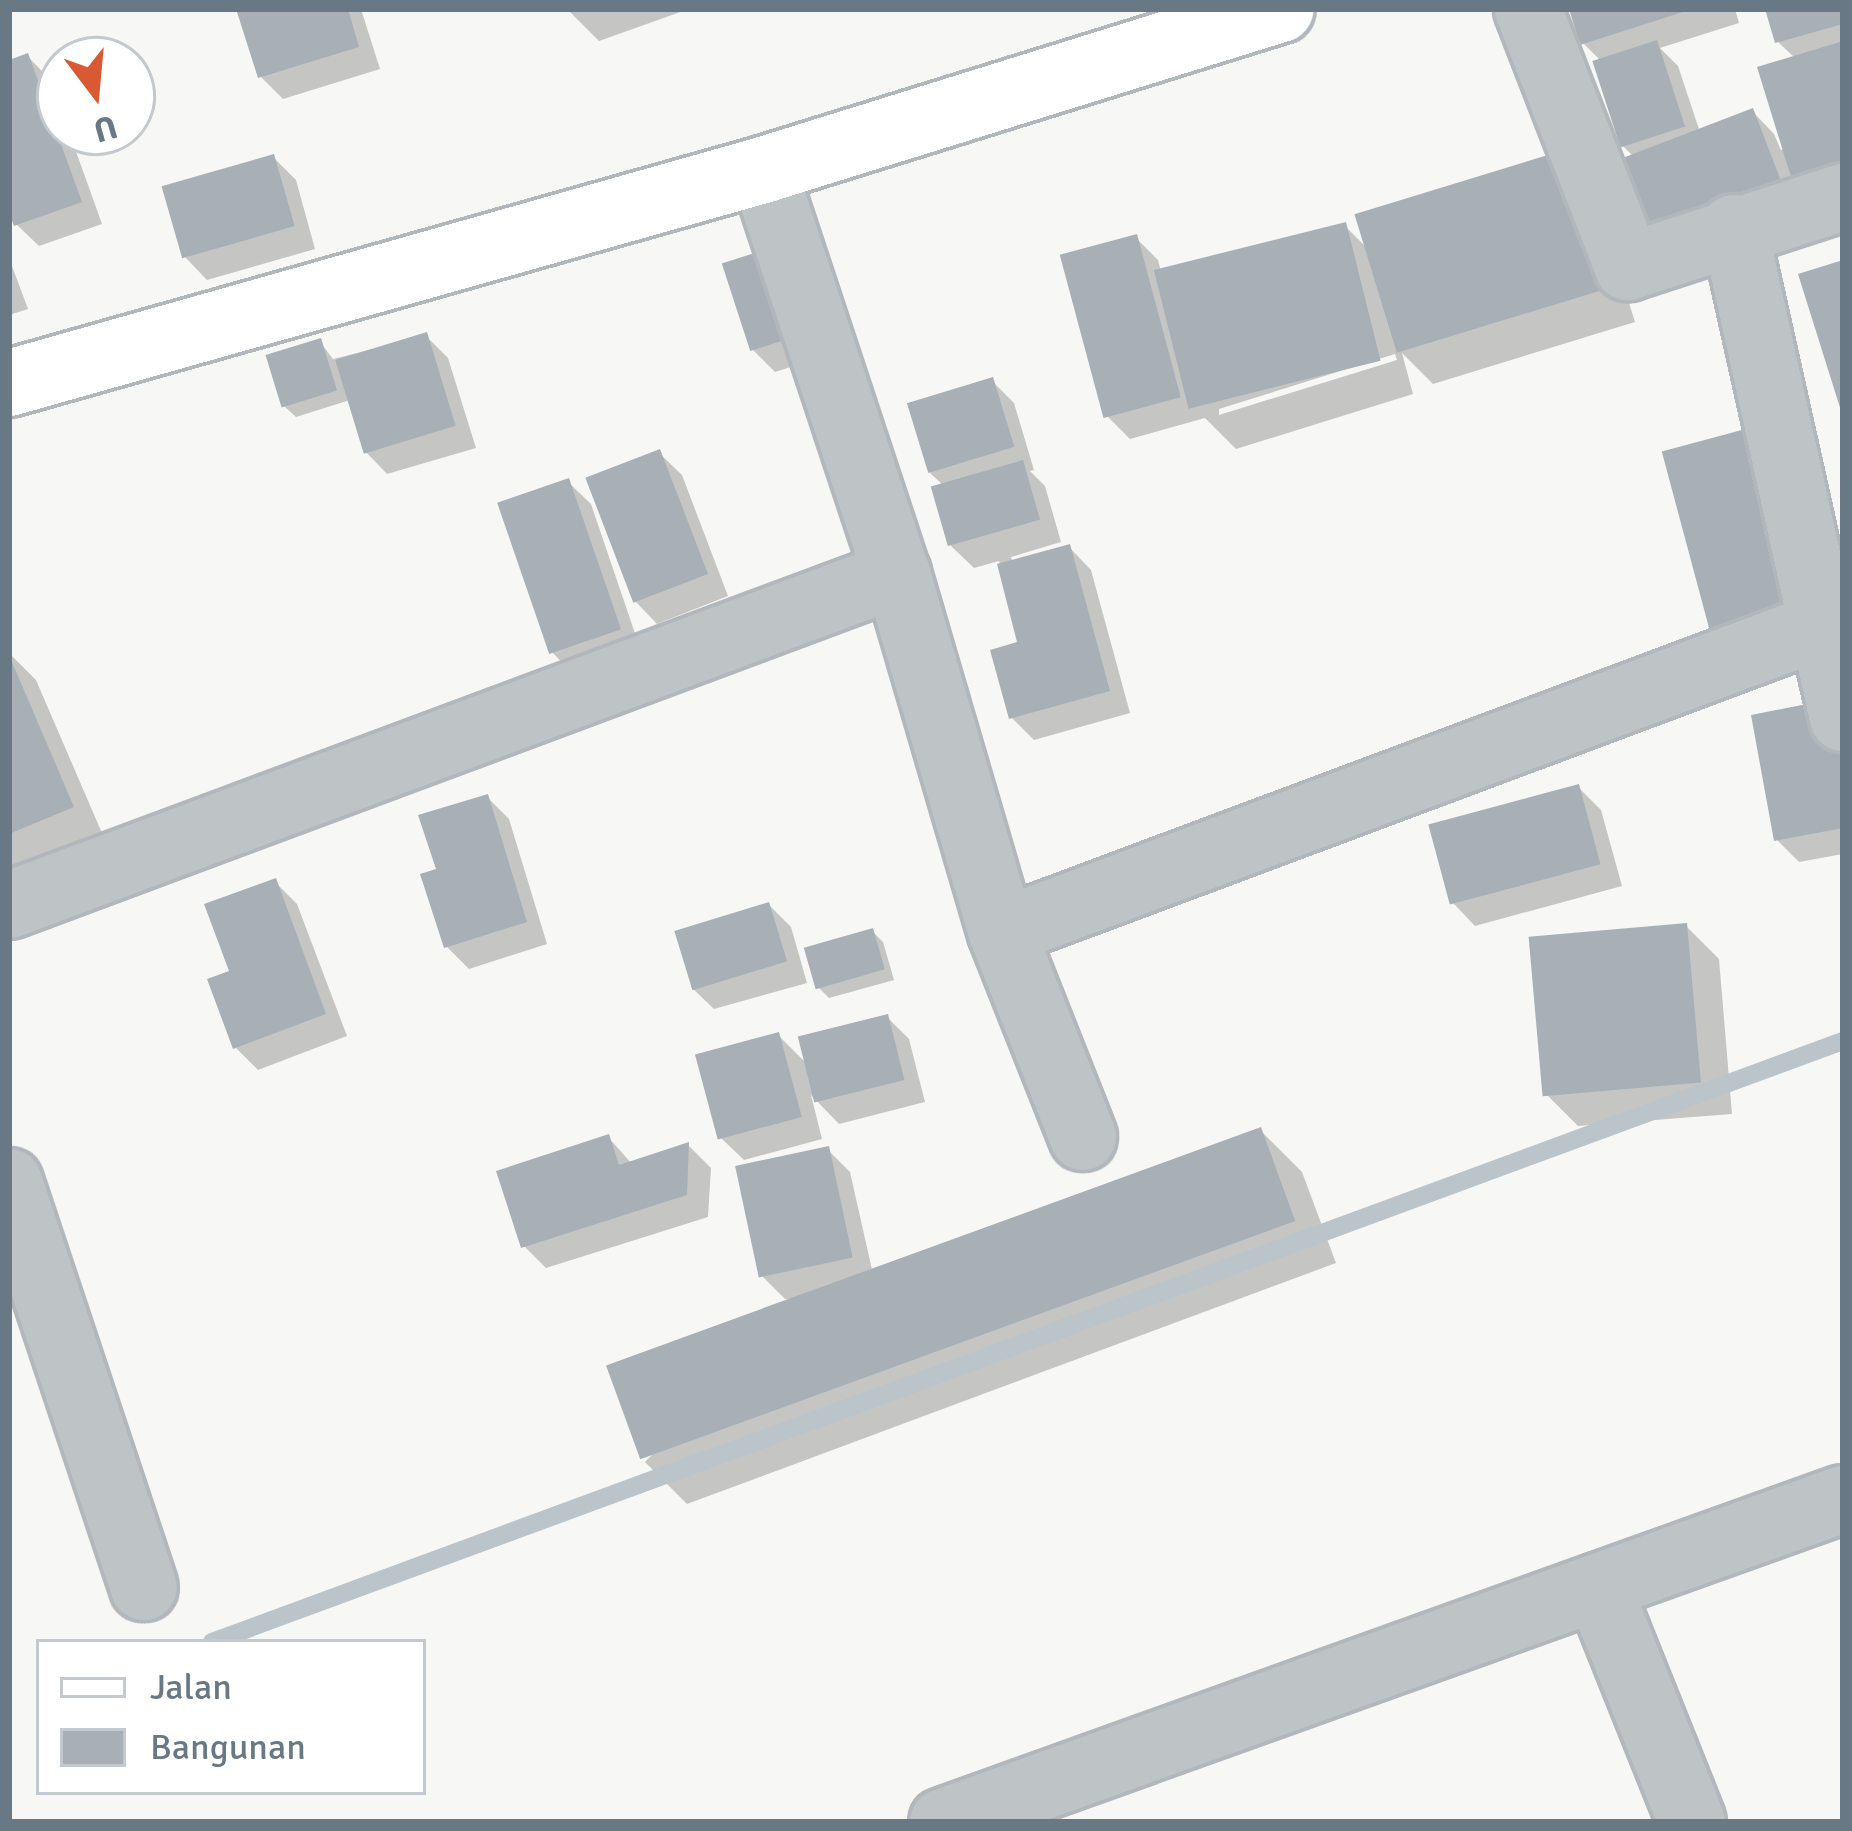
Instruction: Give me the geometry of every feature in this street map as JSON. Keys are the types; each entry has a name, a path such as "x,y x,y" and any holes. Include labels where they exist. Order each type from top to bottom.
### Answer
{"main road":[{"path":"9,383 763,170 1281,9"}],"street":[{"path":"1528,9 1628,267 1734,228 1843,197"},
{"path":"763,170 897,574 1002,932 1083,1137"},
{"path":"1734,228 1826,624 1843,718"},
{"path":"9,905 897,574"},
{"path":"1002,932 1826,624"},
{"path":"9,1182 144,1587"},
{"path":"943,1822 1843,1499"},
{"path":"1598,1587 1692,1822"}],"building":[{"path":"348,9 359,47 258,78 237,12"},
{"path":"1569,9 1689,9 1689,10 1580,45"},
{"path":"1765,9 1843,9 1843,24 1775,43"},
{"path":"1657,40 1685,127 1620,148 1592,61"},
{"path":"1843,41 1843,161 1791,177 1757,67"},
{"path":"28,53 36,75 36,156 65,156 82,202 14,226 9,212 9,60"},
{"path":"1753,108 1784,188 1648,241 1617,160"},
{"path":"1561,151 1603,290 1397,353 1354,214"},
{"path":"274,154 295,226 182,258 162,186"},
{"path":"1346,222 1381,361 1188,409 1154,270"},
{"path":"1137,234 1181,397 1103,418 1060,255"},
{"path":"776,246 804,333 750,351 722,264"},
{"path":"1843,260 1843,413 1842,414 1798,274"},
{"path":"427,332 456,426 364,454 335,360"},
{"path":"321,338 337,391 282,408 266,355"},
{"path":"993,377 1014,447 928,473 907,403"},
{"path":"1768,423 1819,612 1712,641 1662,451"},
{"path":"660,449 708,574 633,603 585,478"},
{"path":"1023,460 1040,520 948,546 931,486"},
{"path":"569,478 621,629 549,654 497,503"},
{"path":"1070,544 1110,691 1009,719 990,650 1017,642 997,564"},
{"path":"9,655 74,807 9,834"},
{"path":"1837,698 1843,731 1843,828 1774,841 1751,715"},
{"path":"1579,784 1600,864 1450,905 1428,824"},
{"path":"488,794 527,922 444,948 420,874 436,869 418,815"},
{"path":"276,878 326,1014 233,1049 207,979 229,971 204,904"},
{"path":"769,902 787,961 692,990 674,931"},
{"path":"1687,923 1701,1082 1543,1096 1529,937"},
{"path":"873,928 885,969 816,989 804,948"},
{"path":"888,1014 904,1080 814,1102 798,1036"},
{"path":"779,1032 802,1117 718,1140 695,1055"},
{"path":"1261,1127 1295,1221 640,1459 606,1365"},
{"path":"609,1134 619,1165 689,1142 687,1195 521,1248 496,1171"},
{"path":"829,1146 853,1258 759,1277 735,1166"}],"waterway":[{"path":"220,1639 1843,1041"}]}
